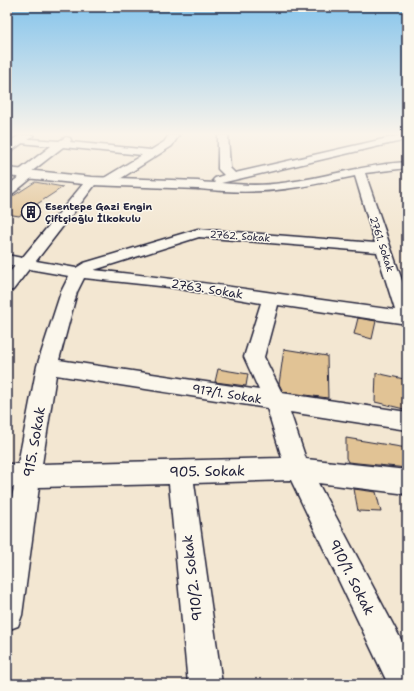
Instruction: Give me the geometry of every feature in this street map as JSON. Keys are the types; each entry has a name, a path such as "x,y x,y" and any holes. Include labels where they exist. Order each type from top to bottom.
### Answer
{"street":[{"path":"7,192 33,167"},
{"path":"108,181 130,167"},
{"path":"224,167 233,177"},
{"path":"198,185 275,167"},
{"path":"7,172 92,181 251,188 280,187 375,167"},
{"name":"2761. Sokak","path":"358,170 407,318"},
{"path":"7,286 24,263 92,181"},
{"name":"2762. Sokak","path":"79,273 89,266 163,246 198,233 213,233 384,248"},
{"name":"2763. Sokak","path":"7,260 79,273 169,282 270,299 407,318"},
{"name":"915. Sokak","path":"7,615 18,476 69,292 79,273"},
{"name":"910/1. Sokak","path":"270,299 254,357 274,401 298,469 406,684"},
{"name":"917/1. Sokak","path":"48,366 407,421"},
{"name":"905. Sokak","path":"18,476 298,469 407,482"},
{"name":"910/2. Sokak","path":"180,472 205,684"}],"building":[{"path":"35,182 63,187 19,216 7,214 7,200"},
{"path":"358,318 376,321 372,339 354,334"},
{"path":"284,349 327,356 328,398 283,392 279,384"},
{"path":"218,369 248,374 246,386 215,382"},
{"path":"376,373 404,379 404,409 375,402"},
{"path":"346,438 407,448 407,468 348,462 346,458"},
{"path":"354,489 376,492 381,512 358,511"}],"place":[{"name":"Esentepe Gazi Engin Çiftçioğlu İlkokulu","path":"31,212"}]}
